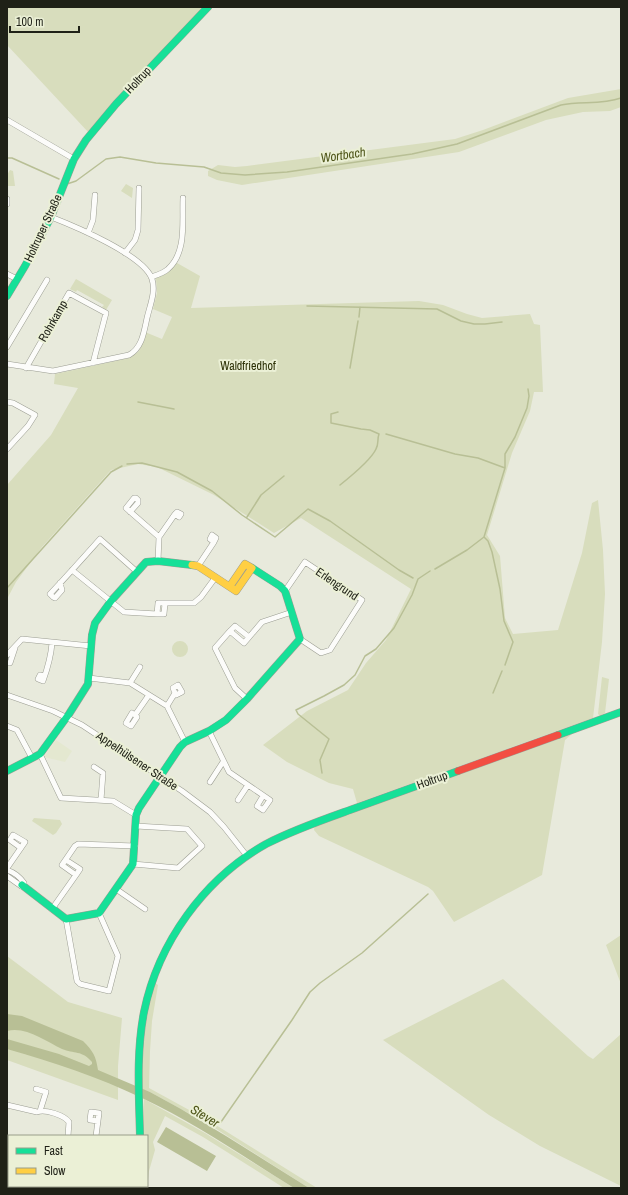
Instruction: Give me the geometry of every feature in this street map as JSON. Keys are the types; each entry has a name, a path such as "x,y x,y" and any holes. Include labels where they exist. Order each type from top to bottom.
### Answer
{"street":[{"name":"Holtrup","path":"74,158 100,121 208,7"},
{"path":"7,120 74,158"},
{"name":"Holtruper Straße","path":"7,296 51,217 74,158"},
{"path":"125,253 135,240 138,230 139,188"},
{"path":"88,233 93,220 95,195"},
{"path":"151,277 168,270 176,260 182,246 182,198"},
{"path":"7,199 7,204"},
{"path":"7,364 53,371 93,363 128,355 137,349 142,336 154,290 151,277 145,268 125,253 88,233 51,217"},
{"path":"7,274 17,279"},
{"path":"7,347 47,280"},
{"name":"Rohrkamp","path":"26,368 69,293 106,313 93,363"},
{"path":"7,402 13,403 35,416 7,449"},
{"path":"130,512 159,537"},
{"path":"158,561 159,537 175,514"},
{"path":"60,584 100,539 136,572"},
{"path":"198,566 214,542"},
{"path":"7,771 40,754 85,690 89,678 91,646 95,623 111,601 146,562 158,561 198,566 230,586 245,564 285,591 300,639 247,699 226,720 209,731 185,742 139,808 136,815 133,864 99,913 66,919"},
{"name":"Erlengrund","path":"285,591 305,562 362,600 330,650 321,653 300,639"},
{"path":"72,570 124,612 157,614 158,603 194,604 215,578"},
{"path":"247,699 235,688 215,648 230,631 244,643 262,622 292,612"},
{"path":"7,655 22,639 91,646"},
{"path":"44,676 50,660 52,643"},
{"path":"7,664 10,663 15,647"},
{"path":"130,683 140,667"},
{"path":"89,678 130,683 167,706 185,742"},
{"path":"167,706 175,693"},
{"name":"Appelhülsener Straße","path":"7,695 66,716 94,732 182,791 210,812 247,856"},
{"path":"135,715 149,695"},
{"name":"Holtrup","path":"140,1135 140,1043 144,1012 152,984 164,952 177,929 194,905 214,884 247,856 306,826 621,712"},
{"path":"7,726 17,730 32,758"},
{"path":"209,731 228,772 263,796"},
{"path":"40,754 61,798 113,801 136,815"},
{"path":"210,782 223,762"},
{"path":"94,767 103,773 101,800"},
{"path":"238,800 248,785"},
{"path":"133,864 178,868 202,846 187,829 136,826"},
{"path":"52,909 76,875 62,865 75,846 78,844 134,846"},
{"path":"20,848 7,872 12,872 22,879 24,883 22,885 66,919 77,981 80,984 109,991 118,956 99,913"},
{"path":"116,889 145,909"},
{"path":"36,1089 46,1092 40,1111"},
{"path":"7,1105 62,1116 69,1122 68,1135"},
{"path":"96,1135 98,1121"}],"shaded area":[{"path":"56,740 72,751 65,762 44,757"},
{"path":"7,1014 22,1016 83,1041 94,1054 98,1070 150,1092 181,1109 309,1188 294,1188 200,1129 142,1098 75,1070 7,1049 7,1039 59,1054 89,1066 92,1064 92,1062 85,1056 66,1051 28,1032 14,1030 7,1031"},
{"path":"166,1127 216,1156 207,1171 157,1142"}],"green space":[{"path":"7,7 204,7 114,102 89,133 7,45"},
{"path":"621,89 621,107 610,111 583,112 546,120 459,152 242,185 217,180 208,176 208,171 218,165 235,167 247,166 455,139 568,98"},
{"path":"10,170 13,171 15,186 7,186 7,175"},
{"path":"126,184 133,188 132,198 121,191"},
{"name":"Waldfriedhof","path":"177,263 200,276 191,308 419,301 443,305 482,318 530,314 534,324 540,325 543,392 534,392 530,411 512,453 487,535 500,556 505,618 513,634 558,630 582,553 592,503 598,500 603,550 605,594 602,642 593,718 357,803 353,789 329,783 287,762 263,745 307,711 348,690 366,663 386,640 411,589 301,518 274,533 214,495 157,467 138,464 111,470 42,547 16,582 7,599 7,485 51,435 78,388 54,384 55,374 129,358 139,351 145,332 162,339 172,317 153,309 157,293 156,278 171,270"},
{"path":"76,279 112,300 106,310 102,307 104,305 77,290 76,292 70,289"},
{"path":"177,641 183,641 188,646 186,655 183,657 177,657 172,652 172,646"},
{"path":"602,677 609,679 605,713 600,716 598,714"},
{"path":"572,734 565,740 542,875 454,922 433,891 428,887 319,836 314,830 315,825"},
{"path":"34,818 60,820 62,824 53,835 32,821"},
{"path":"621,935 621,984 606,945"},
{"path":"7,956 68,1002 122,1018 118,1066 118,1100 7,1060"},
{"path":"503,979 593,1059 621,1034 621,1186 540,1146 489,1115 383,1040"},
{"path":"155,983 158,985 152,1021 149,1088 211,1122 317,1188 309,1188 210,1125 150,1092 143,1090 141,1077 142,1050 146,1022"},
{"path":"144,1099 205,1133 294,1188 284,1188 203,1137 165,1116 153,1142 155,1150 148,1180 148,1135 142,1135"}],"waterway":[{"name":"Wortbach","path":"67,184 76,181 106,159 120,157 156,163 204,167 221,173 245,175 287,172 412,154 457,144 561,105 598,102 621,98"},
{"name":"Wortbach","path":"7,158 12,158 59,179"},
{"path":"307,306 437,309 461,321 474,324 502,322"},
{"path":"359,317 360,307"},
{"path":"350,368 358,321"},
{"path":"505,665 513,642 504,621 500,589 492,552 488,541 484,537 505,468 505,454 515,437 527,408 529,396 528,389"},
{"path":"138,402 174,409"},
{"path":"338,412 331,414 331,423 370,430 379,434 376,449 370,458 340,485"},
{"path":"386,434 455,454 478,458 505,468"},
{"path":"127,464 142,463 177,472 212,491 242,515 275,537 308,509 330,521 399,570 413,578"},
{"path":"7,588 111,472 122,466"},
{"path":"247,517 261,495 284,476"},
{"path":"435,569 467,550 484,537"},
{"path":"322,773 320,760 329,739 298,714 296,710 344,685 355,675 365,656 376,649 394,628 412,595 418,579 430,571"},
{"path":"493,693 502,671"},
{"name":"Stever","path":"221,1122 310,992 320,983 362,953 428,894"}],"traffic: fast":[{"path":"7,296 51,217 74,159 86,140 116,104 208,7"},
{"path":"7,771 40,754 69,714 88,684 92,635 95,623 111,601 146,562 158,561 192,565"},
{"path":"22,885 66,919 99,913 133,864 136,815 139,808 180,747 185,742 209,731 226,720 247,699 300,639 285,591 280,586 252,568"},
{"path":"558,735 621,712"},
{"path":"140,1135 140,1043 144,1012 151,986 160,962 172,938 187,915 204,894 223,875 244,858 276,839 318,821 458,771"}],"traffic: slow":[{"path":"192,565 198,566 236,591 252,568 245,564 230,586"}],"traffic: jam":[{"path":"458,771 558,735"}]}
